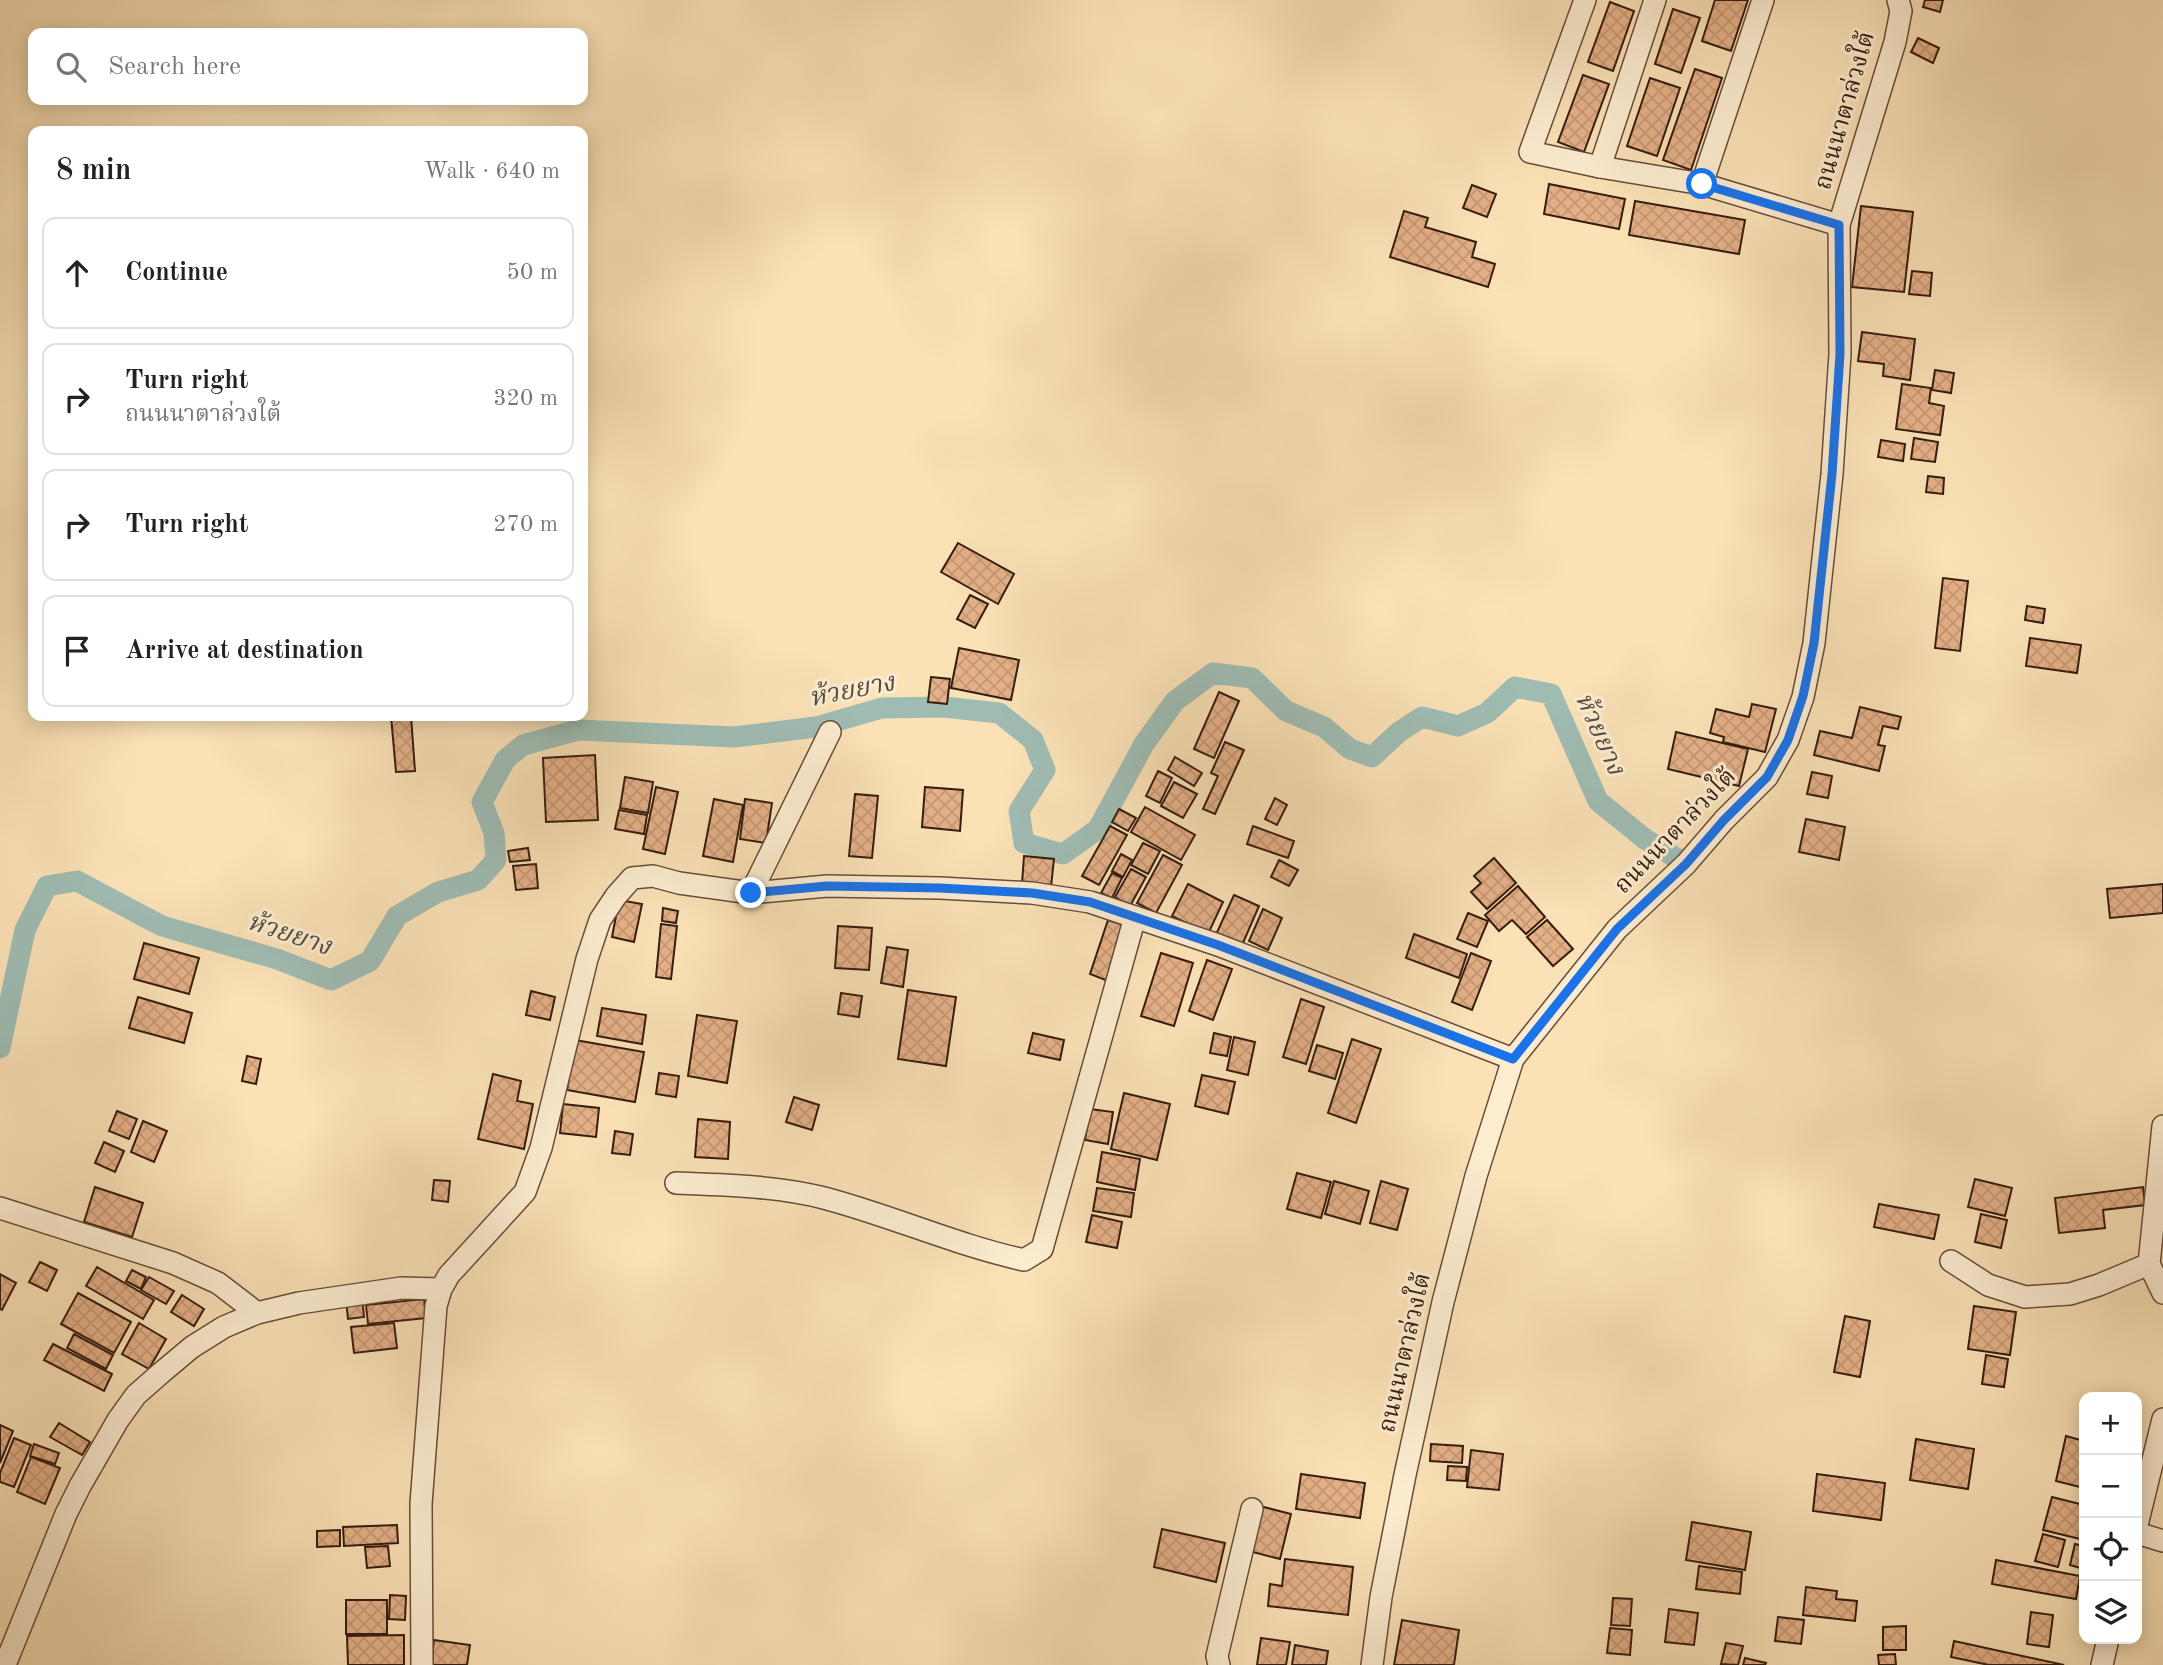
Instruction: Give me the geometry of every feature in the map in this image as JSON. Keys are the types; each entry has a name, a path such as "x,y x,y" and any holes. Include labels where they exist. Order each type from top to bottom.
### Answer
{"street":[{"path":"1585,0 1530,152 1702,184 1839,225"},
{"path":"1600,167 1656,0"},
{"path":"1702,184 1763,0"},
{"name":"ถนนนาตาล่วงใต้","path":"1372,1665 1381,1597 1443,1302 1476,1176 1513,1059 1617,929 1686,864 1724,820 1767,777 1788,740 1803,696 1814,643 1832,474 1840,354 1839,225 1895,42 1901,11 1898,0"},
{"path":"751,893 830,732"},
{"path":"422,1665 421,1504 436,1306 449,1275 525,1192 552,1111 587,959 600,920 632,878 653,877 751,893 827,886 1032,893 1090,902 1322,984 1513,1059"},
{"path":"676,1183 758,1187 822,1198 903,1222 980,1250 1024,1260 1042,1249 1135,917"},
{"path":"2163,1126 2149,1264 2163,1293"},
{"path":"0,1208 173,1263 218,1283 257,1313"},
{"path":"1951,1261 1988,1285 2025,1297 2070,1294 2149,1264"},
{"path":"5,1665 66,1514 118,1420 136,1395 192,1347 224,1326 257,1313 299,1303 401,1288 441,1289"},
{"path":"2139,1518 2163,1419"},
{"path":"1219,1665 1217,1656 1252,1509"},
{"path":"2142,1535 2163,1541"},
{"path":"2102,1665 2107,1644"}],"building":[{"path":"1715,0 1748,0 1731,51 1702,41"},
{"path":"1925,0 1943,0 1940,12 1923,7"},
{"path":"1610,2 1634,11 1613,71 1588,62"},
{"path":"1673,9 1700,18 1681,73 1655,64"},
{"path":"1918,38 1939,48 1933,63 1911,52"},
{"path":"1695,69 1722,78 1691,170 1663,160"},
{"path":"1583,75 1609,84 1584,152 1558,142"},
{"path":"1650,78 1680,88 1657,156 1627,146"},
{"path":"1549,184 1625,199 1619,229 1544,214"},
{"path":"1472,185 1496,194 1487,217 1463,208"},
{"path":"1635,201 1745,220 1739,254 1629,235"},
{"path":"1861,206 1913,212 1904,292 1852,287"},
{"path":"1404,211 1428,218 1425,227 1476,242 1472,257 1495,264 1488,287 1390,257"},
{"path":"1912,271 1932,273 1930,296 1909,294"},
{"path":"1862,332 1915,339 1910,380 1883,376 1884,364 1858,361"},
{"path":"1935,370 1954,373 1951,393 1932,390"},
{"path":"1902,384 1931,388 1929,403 1944,406 1940,435 1896,429"},
{"path":"1914,438 1938,442 1935,462 1911,459"},
{"path":"1881,440 1905,444 1903,461 1878,457"},
{"path":"1928,476 1944,478 1943,494 1926,492"},
{"path":"958,543 1014,574 998,604 941,572"},
{"path":"1943,578 1968,581 1960,651 1935,648"},
{"path":"970,595 988,604 975,628 957,619"},
{"path":"2027,606 2045,609 2043,623 2025,620"},
{"path":"2030,638 2081,645 2077,673 2026,666"},
{"path":"959,648 1019,660 1011,700 951,688"},
{"path":"931,677 950,679 947,704 928,702"},
{"path":"1219,692 1239,701 1214,758 1194,749"},
{"path":"1752,704 1776,709 1765,752 1723,742 1724,737 1710,733 1716,709 1749,717"},
{"path":"1860,707 1901,717 1898,729 1883,726 1878,745 1885,746 1879,771 1814,755 1820,731 1852,738"},
{"path":"391,721 411,721 415,771 396,772"},
{"path":"1676,732 1748,749 1739,786 1668,769"},
{"path":"1225,742 1244,750 1215,814 1203,809 1218,776 1211,773"},
{"path":"595,755 598,820 546,822 543,758"},
{"path":"1175,757 1202,773 1194,786 1168,770"},
{"path":"1158,771 1172,778 1160,803 1146,796"},
{"path":"1812,772 1832,776 1828,798 1807,794"},
{"path":"625,777 653,782 648,813 620,808"},
{"path":"1174,782 1197,794 1183,818 1161,806"},
{"path":"656,787 678,792 665,854 643,849"},
{"path":"925,787 963,790 960,831 922,827"},
{"path":"855,794 878,796 872,858 849,856"},
{"path":"1275,798 1287,805 1277,825 1265,819"},
{"path":"714,799 743,805 733,862 703,856"},
{"path":"745,799 772,803 766,843 740,839"},
{"path":"1145,807 1195,835 1181,860 1131,832"},
{"path":"1119,809 1136,818 1128,831 1112,822"},
{"path":"619,810 647,815 644,834 615,829"},
{"path":"1806,819 1845,827 1839,860 1799,852"},
{"path":"1110,826 1127,835 1099,885 1082,876"},
{"path":"1253,826 1294,841 1288,858 1247,844"},
{"path":"1143,843 1160,851 1148,874 1131,865"},
{"path":"528,848 530,860 510,862 508,851"},
{"path":"1121,854 1132,860 1123,877 1112,871"},
{"path":"1163,855 1182,865 1156,913 1137,903"},
{"path":"1024,856 1054,859 1051,887 1022,884"},
{"path":"1494,858 1516,883 1487,909 1471,892 1481,883 1474,876"},
{"path":"1279,860 1298,870 1289,886 1271,877"},
{"path":"536,864 538,888 516,890 513,866"},
{"path":"1131,869 1146,877 1130,906 1115,897"},
{"path":"1112,873 1122,878 1112,898 1101,893"},
{"path":"1188,884 1223,902 1208,934 1172,916"},
{"path":"2163,884 2163,913 2110,918 2107,889"},
{"path":"1518,886 1545,917 1526,934 1512,920 1499,931 1485,915"},
{"path":"1234,895 1259,906 1240,950 1214,939"},
{"path":"619,900 642,904 634,942 612,937"},
{"path":"663,908 678,911 676,923 662,921"},
{"path":"1263,909 1282,918 1268,950 1249,941"},
{"path":"1468,913 1488,921 1477,947 1457,939"},
{"path":"1108,920 1127,926 1108,981 1090,974"},
{"path":"1547,920 1573,949 1553,966 1527,937"},
{"path":"661,924 677,926 671,979 656,977"},
{"path":"838,926 872,928 869,970 835,968"},
{"path":"1414,934 1467,954 1459,978 1406,958"},
{"path":"144,943 199,958 189,994 134,979"},
{"path":"887,947 908,950 903,987 881,983"},
{"path":"1161,953 1193,963 1174,1026 1141,1016"},
{"path":"1471,953 1491,961 1472,1010 1452,1002"},
{"path":"1207,960 1232,969 1213,1020 1189,1011"},
{"path":"908,990 956,997 946,1066 898,1059"},
{"path":"531,991 555,997 550,1020 526,1015"},
{"path":"841,993 862,996 859,1017 838,1014"},
{"path":"138,997 192,1013 184,1043 129,1028"},
{"path":"1301,999 1324,1007 1306,1064 1283,1057"},
{"path":"602,1008 646,1015 642,1044 597,1036"},
{"path":"697,1015 737,1021 727,1083 688,1076"},
{"path":"1033,1033 1064,1040 1060,1060 1028,1053"},
{"path":"1214,1033 1231,1037 1227,1056 1210,1053"},
{"path":"1234,1037 1255,1042 1248,1075 1227,1070"},
{"path":"1352,1039 1381,1049 1356,1123 1328,1113"},
{"path":"575,1040 644,1052 635,1102 567,1090"},
{"path":"1317,1045 1343,1053 1335,1079 1309,1071"},
{"path":"247,1056 261,1059 256,1084 242,1081"},
{"path":"659,1073 679,1076 676,1097 656,1094"},
{"path":"493,1074 521,1081 517,1101 533,1104 524,1149 478,1139"},
{"path":"1202,1075 1235,1082 1228,1114 1195,1106"},
{"path":"1124,1093 1170,1104 1157,1160 1111,1149"},
{"path":"794,1097 819,1105 812,1130 786,1122"},
{"path":"563,1104 599,1108 596,1137 560,1133"},
{"path":"1090,1109 1113,1112 1108,1144 1085,1140"},
{"path":"117,1111 137,1119 129,1139 109,1131"},
{"path":"698,1119 730,1122 728,1159 695,1157"},
{"path":"143,1121 167,1131 154,1162 131,1152"},
{"path":"615,1131 633,1134 630,1155 612,1153"},
{"path":"104,1142 124,1151 115,1172 95,1163"},
{"path":"1102,1152 1140,1159 1135,1190 1097,1182"},
{"path":"1297,1173 1331,1182 1321,1218 1287,1209"},
{"path":"1975,1179 2012,1188 2005,1216 1968,1207"},
{"path":"434,1180 450,1181 448,1202 432,1200"},
{"path":"1334,1181 1369,1191 1360,1224 1325,1214"},
{"path":"1381,1181 1408,1189 1397,1230 1370,1223"},
{"path":"95,1187 143,1203 132,1237 84,1222"},
{"path":"2143,1187 2145,1205 2103,1210 2105,1228 2059,1233 2055,1198"},
{"path":"1097,1188 1134,1193 1131,1217 1093,1211"},
{"path":"1879,1204 1939,1215 1934,1239 1874,1227"},
{"path":"1981,1214 2007,1220 2001,1248 1975,1242"},
{"path":"1092,1215 1122,1222 1117,1248 1086,1242"},
{"path":"40,1262 57,1270 47,1291 29,1282"},
{"path":"97,1267 154,1300 143,1319 86,1286"},
{"path":"132,1270 146,1277 141,1289 126,1281"},
{"path":"0,1274 16,1283 2,1310 0,1309"},
{"path":"149,1277 174,1291 166,1304 141,1290"},
{"path":"78,1293 131,1322 114,1353 61,1324"},
{"path":"182,1295 204,1309 194,1326 171,1312"},
{"path":"362,1297 364,1317 348,1319 346,1299"},
{"path":"424,1299 426,1318 368,1324 366,1305"},
{"path":"1974,1306 2016,1312 2010,1355 1968,1349"},
{"path":"1845,1316 1870,1321 1860,1377 1834,1372"},
{"path":"139,1323 166,1339 149,1369 122,1354"},
{"path":"394,1323 397,1348 354,1353 351,1327"},
{"path":"74,1334 113,1355 106,1369 67,1348"},
{"path":"53,1344 112,1374 104,1391 44,1360"},
{"path":"1986,1355 2008,1359 2004,1387 1982,1384"},
{"path":"59,1423 90,1442 82,1455 50,1437"},
{"path":"0,1425 13,1431 0,1463"},
{"path":"2066,1436 2079,1440 2079,1487 2056,1481"},
{"path":"14,1438 31,1445 14,1487 0,1482 0,1473"},
{"path":"1916,1439 1974,1449 1968,1489 1910,1480"},
{"path":"34,1444 59,1453 55,1464 30,1456"},
{"path":"1431,1444 1463,1446 1462,1463 1430,1461"},
{"path":"1471,1450 1503,1454 1499,1490 1467,1487"},
{"path":"31,1457 60,1468 45,1504 17,1492"},
{"path":"1448,1466 1467,1467 1466,1481 1447,1480"},
{"path":"1301,1474 1365,1483 1360,1518 1296,1509"},
{"path":"1817,1474 1885,1483 1881,1520 1813,1511"},
{"path":"2052,1497 2079,1504 2079,1539 2043,1530"},
{"path":"1256,1505 1291,1514 1280,1559 1245,1550"},
{"path":"1692,1522 1751,1532 1745,1570 1686,1560"},
{"path":"397,1525 398,1543 344,1546 343,1527"},
{"path":"1162,1529 1225,1543 1216,1582 1154,1567"},
{"path":"340,1530 340,1546 317,1547 317,1531"},
{"path":"2043,1534 2065,1540 2058,1567 2035,1561"},
{"path":"2075,1544 2079,1545 2079,1568 2070,1565"},
{"path":"388,1546 390,1566 367,1568 365,1547"},
{"path":"1285,1559 1353,1567 1348,1615 1268,1606 1270,1584 1282,1586"},
{"path":"1996,1560 2079,1576 2076,1599 1992,1584"},
{"path":"1699,1566 1742,1572 1740,1594 1696,1589"},
{"path":"1806,1587 1837,1591 1836,1599 1857,1601 1855,1621 1803,1615"},
{"path":"390,1595 406,1596 405,1620 389,1619"},
{"path":"1613,1598 1632,1599 1630,1626 1611,1625"},
{"path":"346,1600 387,1600 387,1634 346,1634"},
{"path":"1669,1609 1698,1613 1694,1645 1665,1642"},
{"path":"2031,1612 2053,1615 2049,1647 2027,1644"},
{"path":"1778,1617 1804,1620 1801,1644 1775,1641"},
{"path":"1402,1620 1459,1630 1454,1665 1394,1665"},
{"path":"1906,1626 1906,1650 1883,1650 1883,1627"},
{"path":"1610,1628 1632,1630 1630,1655 1607,1653"},
{"path":"404,1635 404,1665 348,1665 347,1636"},
{"path":"1261,1638 1290,1642 1286,1665 1257,1665"},
{"path":"434,1640 470,1645 467,1665 431,1665"},
{"path":"1954,1641 2064,1665 1989,1665 1951,1657"},
{"path":"1726,1643 1743,1646 1738,1665 1721,1664"},
{"path":"1295,1645 1328,1651 1326,1665 1292,1665"},
{"path":"1895,1654 1896,1665 1879,1665 1878,1655"},
{"path":"1745,1658 1766,1663 1743,1665"}],"waterway":[{"name":"ห้วยยาง","path":"0,1048 25,930 47,886 77,881 162,926 277,959 331,980 370,961 397,916 438,892 478,880 496,860 494,833 482,802 505,760 523,745 578,730 734,737 816,727 882,708 944,707 999,713 1033,740 1045,770 1019,811 1024,843 1063,854 1098,829 1144,744 1175,701 1213,673 1252,678 1286,711 1324,727 1350,749 1372,757 1399,732 1422,717 1458,726 1487,713 1515,687 1551,694 1598,801 1645,839 1686,864"}],"route":[{"path":"751,893 827,886 940,888 1032,893 1090,902 1218,945 1513,1059 1617,929 1670,876 1686,864 1724,820 1767,777 1788,740 1803,696 1814,643 1832,474 1840,354 1839,225 1702,184"}]}
